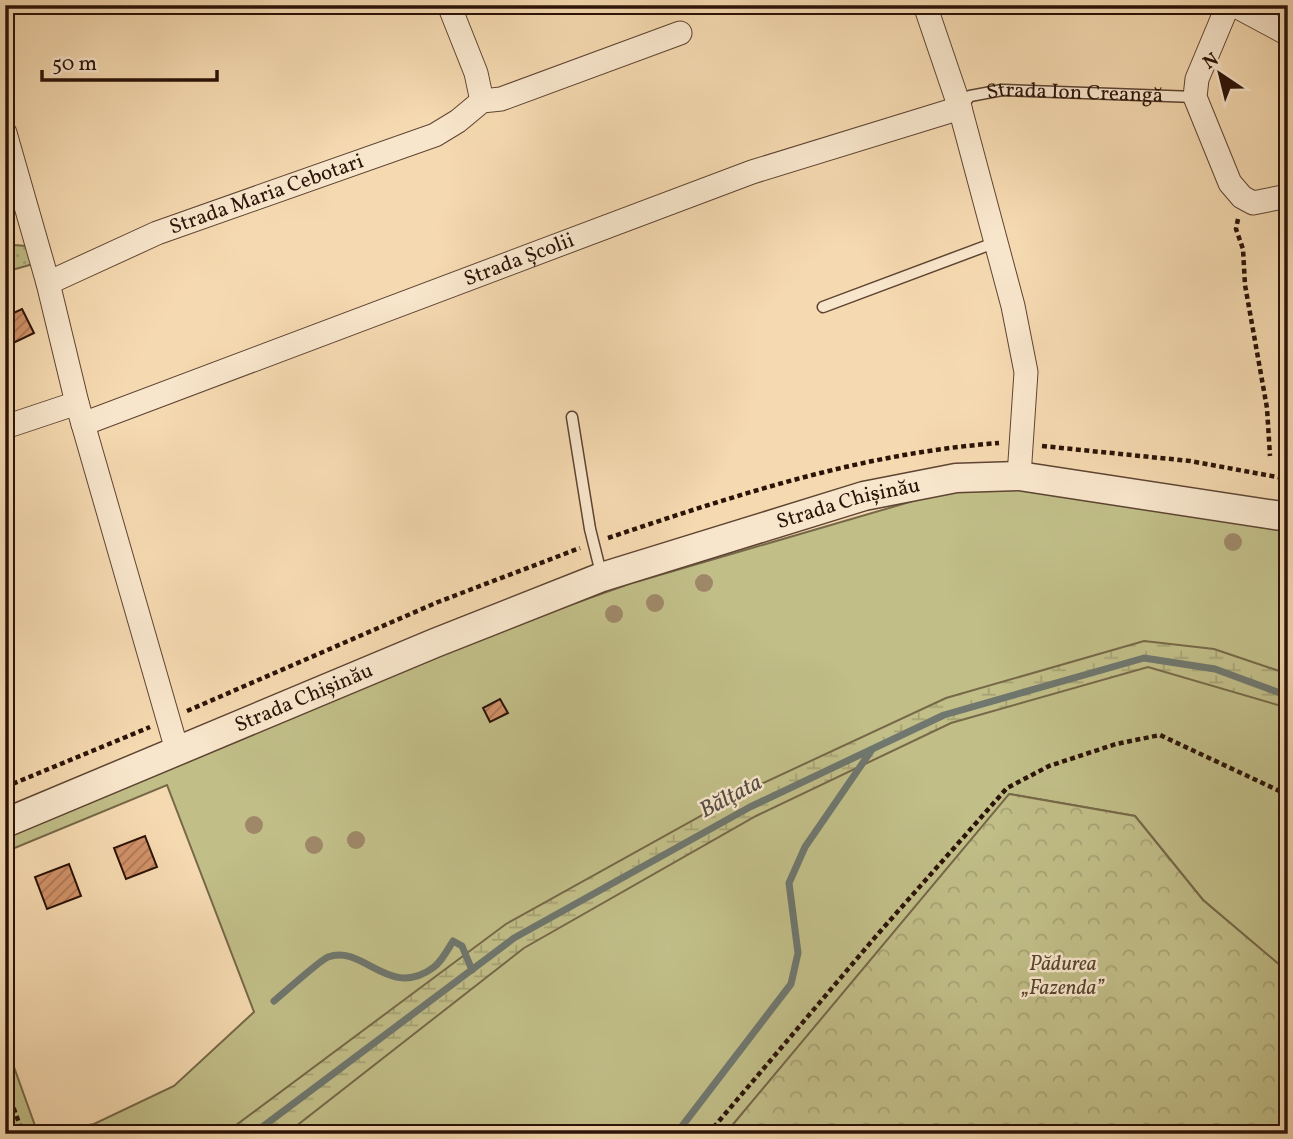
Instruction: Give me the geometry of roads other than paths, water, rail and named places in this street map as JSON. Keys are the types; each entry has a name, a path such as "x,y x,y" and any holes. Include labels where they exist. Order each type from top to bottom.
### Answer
{"street":[{"path":"449,5 476,73 482,101"},
{"path":"925,5 960,107 994,243 1013,306 1027,372 1019,476"},
{"path":"1288,34 1234,6 1197,79 1195,96 1230,183 1242,197 1253,203 1288,196"},
{"name":"Strada Maria Cebotari","path":"48,283 157,233 435,135 458,121 482,101 502,99 680,33"},
{"name":"Strada Școlii","path":"5,427 80,413 752,172 960,107"},
{"path":"5,134 48,283 80,413 177,750"},
{"name":"Strada Chișinău","path":"5,823 602,577 864,496 956,478 1019,476 1288,517"}],"lane":[{"name":"Strada Ion Creangă","path":"960,107 970,96 1002,90 1195,96"},
{"path":"823,307 994,243"},
{"path":"572,417 602,577"}],"waterway":[{"name":"Bălţata","path":"253,1134 514,938 750,807 944,715 1144,658 1215,669 1288,696"},
{"path":"676,1134 791,984 798,953 789,883 805,847 871,751"},
{"path":"274,1001 328,957 341,955 353,958 390,975 404,978 418,976 434,967 453,941 462,946 472,970"}],"park label":[{"name":"Pădurea „Fazenda”","path":"1063,976"}]}
